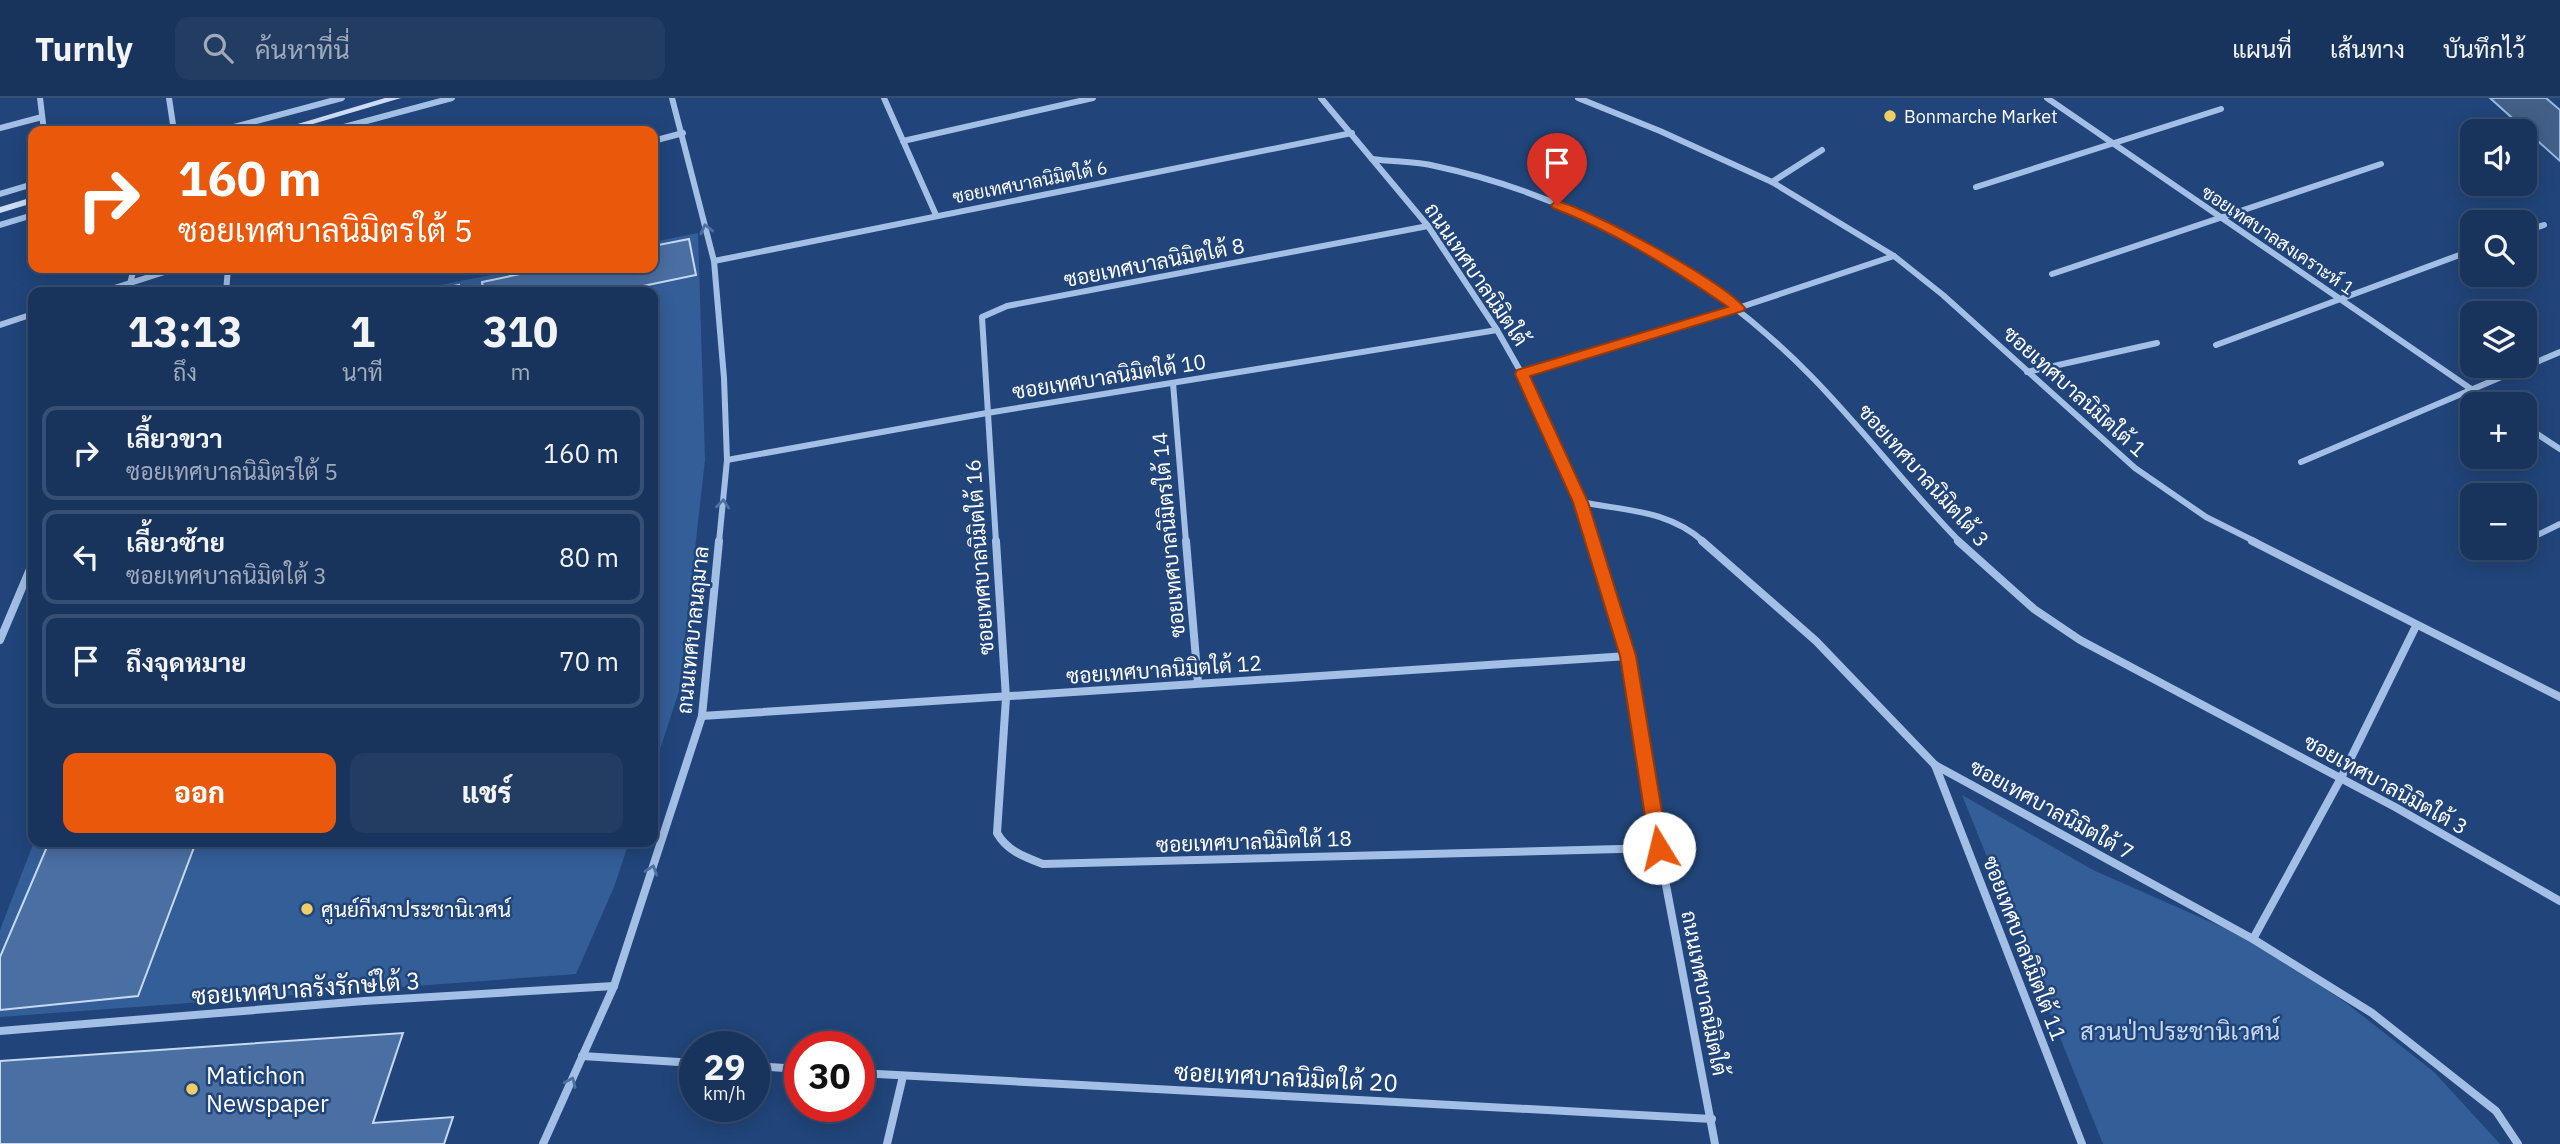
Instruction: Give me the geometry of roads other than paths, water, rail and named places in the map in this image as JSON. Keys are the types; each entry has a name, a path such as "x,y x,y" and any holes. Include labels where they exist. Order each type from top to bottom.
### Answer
{"street":[{"path":"41,98 43,126"},
{"path":"169,98 173,126"},
{"path":"237,126 341,98"},
{"path":"297,126 396,98"},
{"path":"348,126 452,98"},
{"name":"ถนนเทศบาลนฤมาล","path":"543,1144 614,986 702,716 727,460 724,378 714,261 672,98"},
{"path":"884,98 936,215"},
{"path":"903,141 1093,98"},
{"name":"ถนนเทศบาลนิมิตใต้","path":"1321,98 1429,226 1497,330 1522,374 1581,502 1628,656 1659,848 1715,1144"},
{"name":"ซอยเทศบาลนิมิตใต้ 1","path":"1578,98 1660,131 1772,182 1894,256 1943,295 2134,468 2206,517 2560,697"},
{"name":"ซอยเทศบาลสงเคราะห์ 1","path":"2047,98 2475,392"},
{"path":"1976,187 2221,109"},
{"path":"0,128 42,117"},
{"path":"658,140 683,133"},
{"name":"ซอยเทศบาลนิมิตใต้ 6","path":"714,261 1352,133"},
{"path":"1772,182 1822,150"},
{"name":"ซอยเทศบาลนิมิตใต้ 3","path":"1372,159 1432,165 1510,186 1581,214 1685,271 1738,308 1809,374 1935,519 1994,576 2035,609 2079,640 2341,778 2560,901"},
{"path":"2052,274 2381,164"},
{"path":"0,194 28,186"},
{"path":"0,210 28,202"},
{"path":"0,225 28,217"},
{"path":"2537,227 2544,225"},
{"name":"ซอยเทศบาลนิมิตใต้ 8","path":"987,413 981,323 982,317 996,309 1429,226"},
{"path":"2216,345 2460,255"},
{"path":"1522,374 1738,308 1894,256"},
{"path":"129,287 133,273"},
{"path":"118,287 161,273"},
{"path":"0,325 28,316"},
{"name":"ซอยเทศบาลนิมิตใต้ 10","path":"727,460 987,413 1497,330"},
{"path":"2027,372 2157,343"},
{"path":"2301,462 2560,352"},
{"name":"ซอยเทศบาลนิมิตรใต้ 14","path":"1173,383 1198,683"},
{"name":"ซอยเทศบาลนิมิตใต้ 16","path":"987,413 1006,698"},
{"path":"2537,434 2560,449"},
{"name":"ซอยเทศบาลนิมิตใต้ 7","path":"1581,502 1671,519 1701,538 1816,641 1935,765 2253,939 2372,1013 2496,1111 2518,1144"},
{"path":"2537,535 2560,524"},
{"path":"0,640 28,574"},
{"path":"2253,939 2341,778 2416,626"},
{"name":"ซอยเทศบาลนิมิตใต้ 12","path":"702,716 1628,656"},
{"name":"ซอยเทศบาลนิมิตใต้ 18","path":"1006,698 997,833 1001,843 1018,854 1043,864 1659,848"},
{"name":"ซอยเทศบาลนิมิตใต้ 11","path":"1935,765 2082,1144"},
{"name":"ซอยเทศบาลรังรักษ์ใต้ 3","path":"0,1031 364,1001 614,986"},
{"path":"582,1055 679,1062"},
{"name":"ซอยเทศบาลนิมิตใต้ 20","path":"875,1074 1712,1119"},
{"path":"887,1144 904,1076"}],"place":[{"name":"Bonmarche Market","path":"1890,116"},
{"name":"ศูนย์กีฬาประชานิเวศน์","path":"307,909"},
{"name":"Matichon Newspaper","path":"192,1089"}],"park label":[{"name":"สวนป่าประชานิเวศน์","path":"2180,1031"}]}
